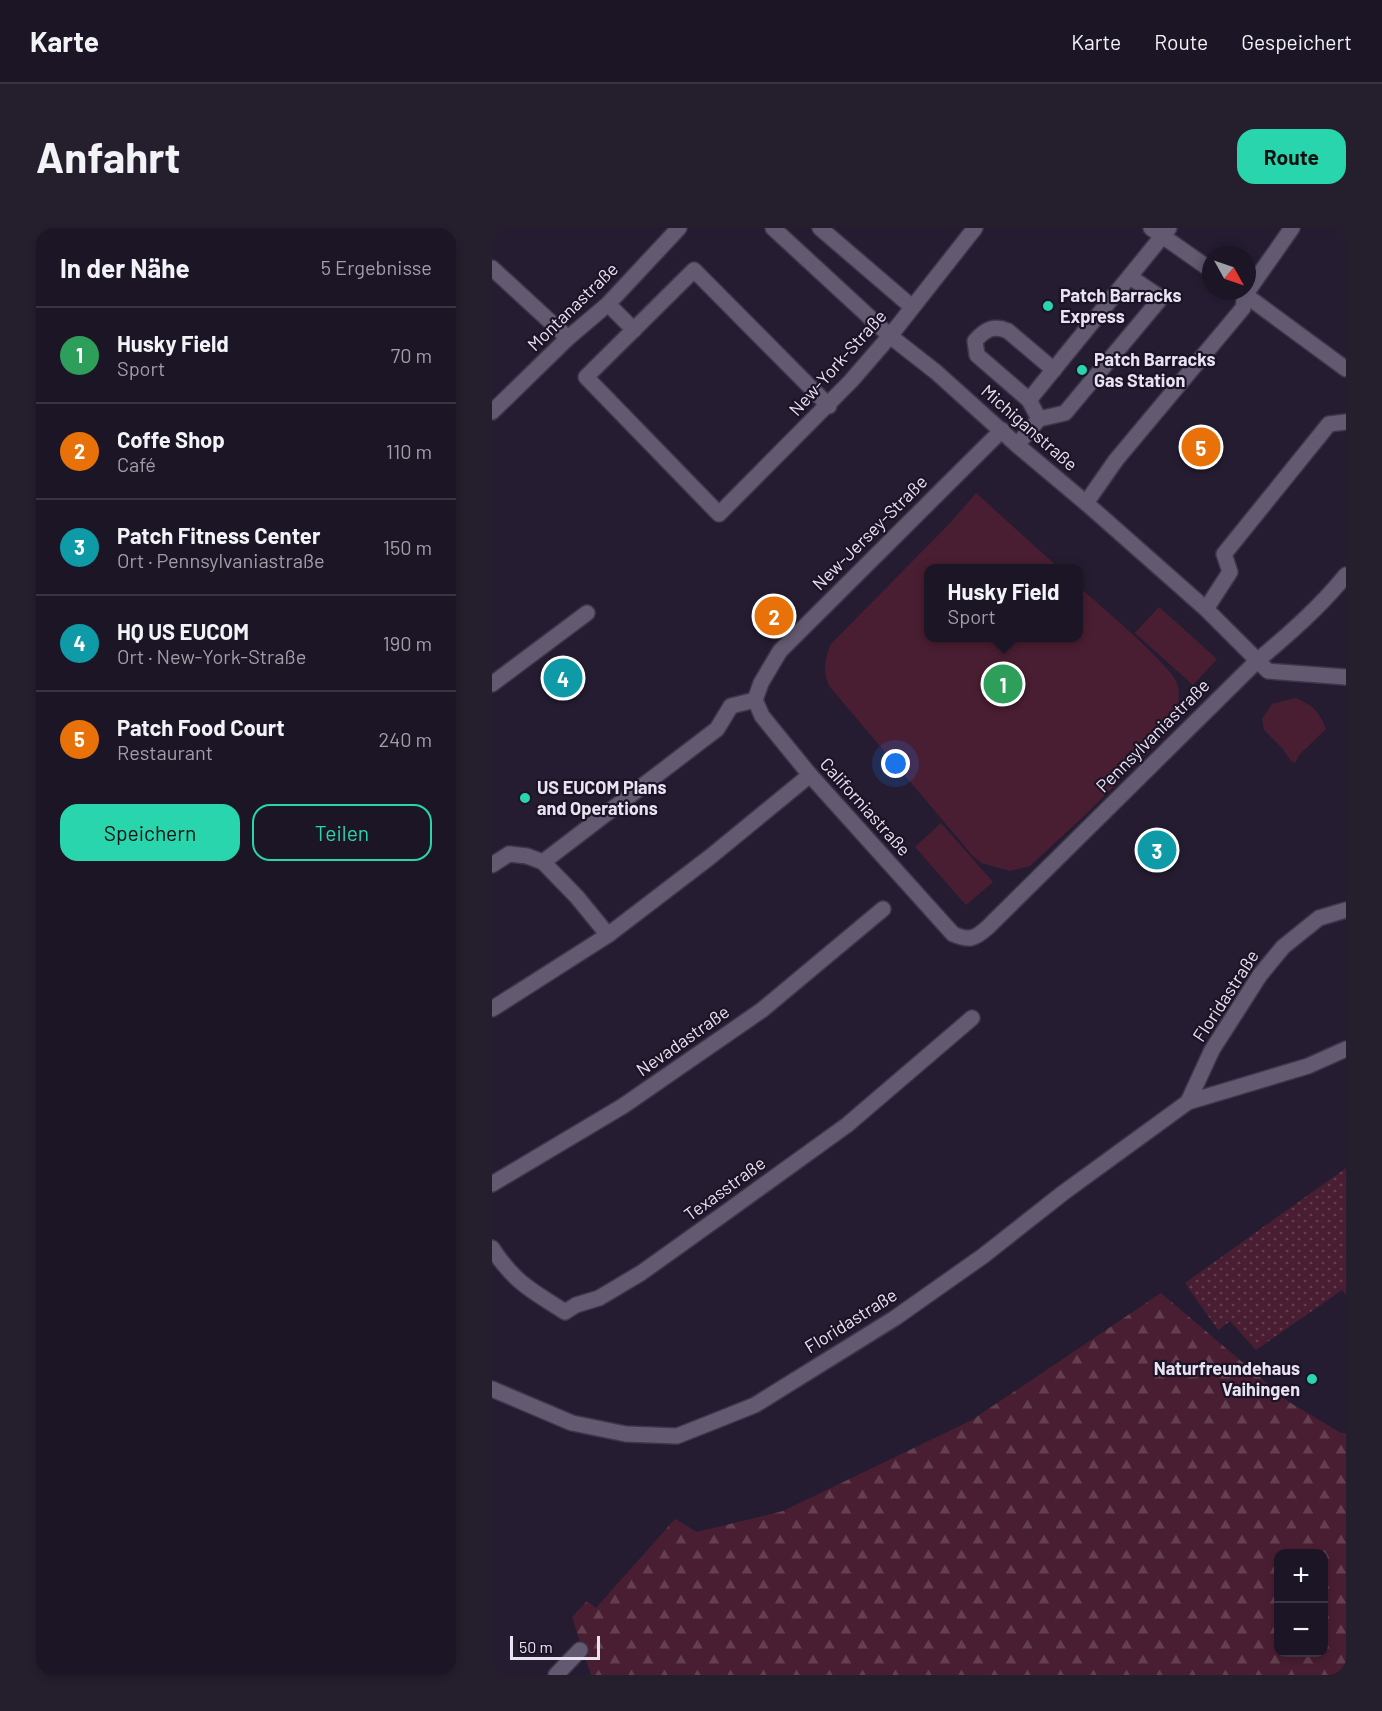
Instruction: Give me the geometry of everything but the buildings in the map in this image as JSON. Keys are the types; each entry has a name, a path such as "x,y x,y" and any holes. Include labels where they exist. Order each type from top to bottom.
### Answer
{"street":[{"name":"Montanastraße","path":"494,408 568,338 608,304 679,228"},
{"name":"Michiganstraße","path":"773,228 890,336 936,372 1206,609 1257,661"},
{"path":"820,228 912,307"},
{"name":"New-York-Straße","path":"634,330 586,377 719,514 829,405 890,336 975,228"},
{"path":"1256,276 1292,228"},
{"path":"1029,400 1130,277 1161,231 1202,263"},
{"path":"492,268 568,338"},
{"path":"608,304 634,330 694,270 829,405"},
{"path":"1017,445 1039,419 1065,413 1161,298 1130,277"},
{"path":"1086,503 1116,460 1243,308 1243,300"},
{"path":"1252,300 1346,369"},
{"path":"1039,419 1029,400 977,355 975,341 981,333 990,328 1000,327 1008,331 1054,370"},
{"path":"1206,609 1230,572 1224,554 1329,424 1346,422"},
{"name":"New-Jersey-Straße","path":"755,700 761,683 780,651 1002,430"},
{"name":"Pennsylvaniastraße","path":"953,934 963,939 973,938 988,927 1257,661 1293,631 1346,575"},
{"path":"492,684 586,613"},
{"path":"1257,661 1268,671 1346,677"},
{"path":"543,862 717,729 730,706 755,700"},
{"name":"Californiastraße","path":"755,700 762,716 810,775 953,934"},
{"path":"492,1009 608,935 710,857 810,775"},
{"path":"492,866 509,854 527,856 543,862 577,897 608,935"},
{"name":"Nevadastraße","path":"492,1184 623,1106 762,1010 883,909"},
{"name":"Floridastraße","path":"1188,1102 1212,1050 1260,975 1283,947 1319,918 1346,910"},
{"name":"Texasstraße","path":"492,1248 506,1269 521,1284 565,1312 576,1305 599,1298 641,1273 847,1125 972,1018"},
{"name":"Floridastraße","path":"492,1389 572,1423 626,1434 677,1436 715,1421 755,1405 895,1318 983,1256 1063,1193 1188,1102 1308,1066 1346,1049"},
{"path":"556,1675 580,1650"}],"green space":[{"path":"976,493 1055,564 924,564 924,642 1083,642 1083,590 1162,662 1177,683 1178,708 1169,732 1030,866 1010,871 981,863 972,855 830,687 825,672 830,645 951,522"},
{"path":"1159,607 1217,659 1193,685 1135,633"},
{"path":"1295,698 1315,709 1326,729 1299,755 1295,763 1264,730 1262,719 1272,704"},
{"path":"941,823 993,882 966,905 915,847"},
{"path":"1346,1168 1346,1295 1342,1290 1256,1350 1230,1321 1218,1330 1185,1283"},
{"path":"1161,1293 1289,1402 1341,1433 1346,1433 1346,1675 591,1675 572,1617 587,1601 596,1608 675,1519 697,1532 783,1511 972,1420"}],"place":[{"name":"Patch Barracks Express","path":"1048,306"},
{"name":"Patch Barracks Gas Station","path":"1082,370"},
{"name":"Patch Food Court","path":"1201,447"},
{"name":"Coffe Shop","path":"774,616"},
{"name":"HQ US EUCOM","path":"563,678"},
{"name":"Husky Field","path":"1003,684"},
{"name":"US EUCOM Plans and Operations","path":"525,798"},
{"name":"Patch Fitness Center","path":"1157,850"},
{"name":"Naturfreundehaus Vaihingen","path":"1312,1379"}]}
